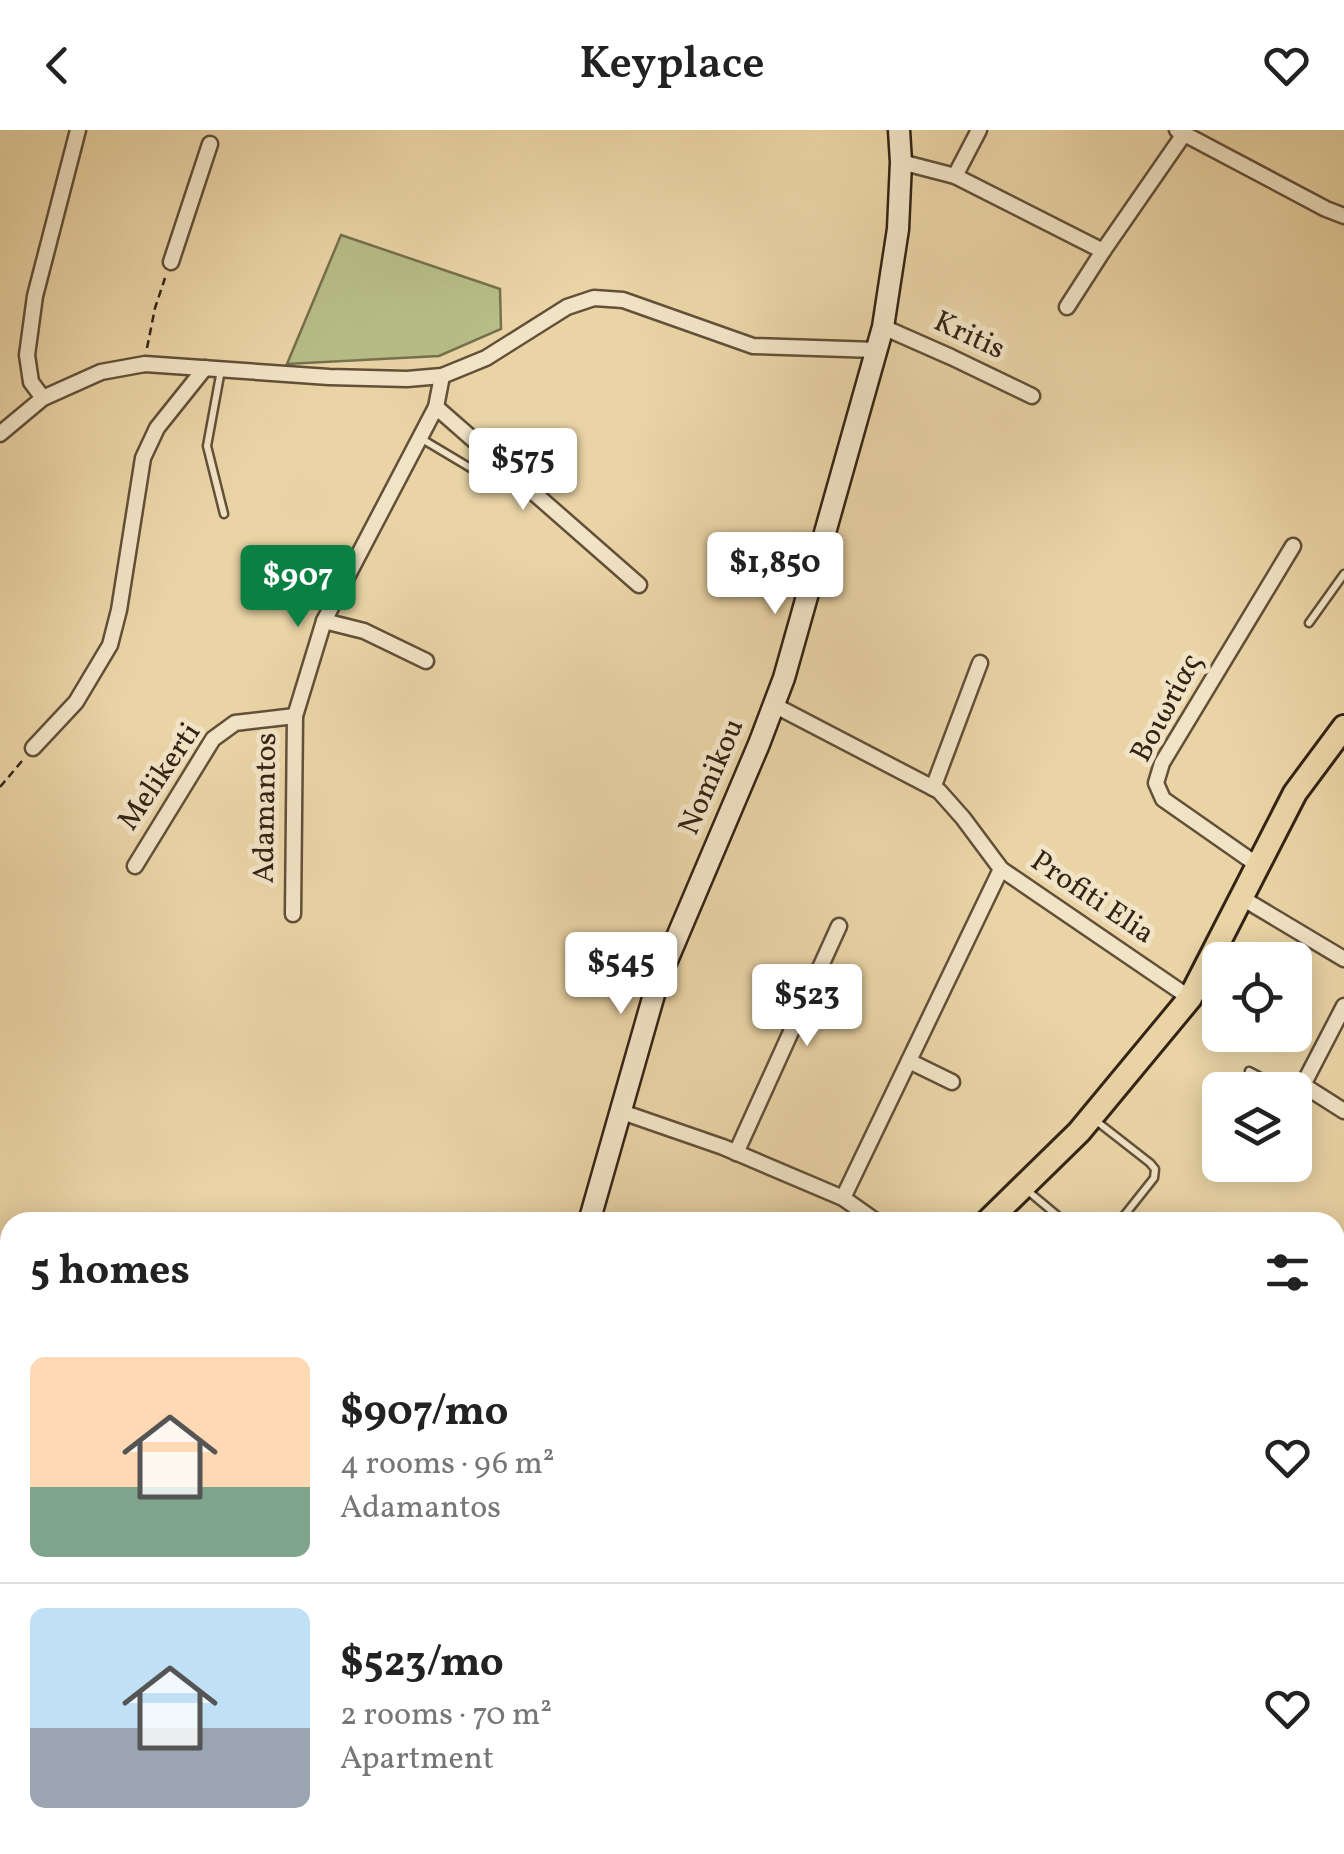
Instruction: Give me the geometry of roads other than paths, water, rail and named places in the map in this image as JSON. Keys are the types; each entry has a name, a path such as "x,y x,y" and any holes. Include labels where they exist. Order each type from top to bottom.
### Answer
{"main road":[{"path":"996,1212 1092,1117 1190,998 1294,792 1344,727"}],"street":[{"path":"43,398 31,382 26,354 36,296 78,130"},
{"name":"Nomikou","path":"592,1212 657,984 784,678 883,327 898,229 899,130"},
{"path":"955,176 980,130"},
{"path":"1067,307 1180,132 1344,216"},
{"path":"170,262 210,144"},
{"path":"901,162 955,176 1103,251"},
{"path":"0,434 43,398 101,372 144,364 329,377 442,376 486,358 567,307 594,298 623,300 753,346 876,350"},
{"name":"Kritis","path":"883,327 1032,396"},
{"path":"33,748 76,702 110,645 142,458 176,402 213,368"},
{"name":"Adamantos","path":"293,914 295,716 324,621 436,407 442,376"},
{"path":"436,407 639,585"},
{"name":"Βοιωτίας","path":"1256,864 1163,799 1156,783 1162,762 1293,546"},
{"path":"324,621 364,631 426,660"},
{"path":"932,788 980,663"},
{"name":"Profiti Elia","path":"774,705 939,791 1001,869 1190,998"},
{"name":"Melikerti","path":"135,866 213,739 235,723 295,716"},
{"path":"843,1198 1001,869"},
{"path":"1242,898 1344,959"},
{"path":"736,1153 839,926"},
{"path":"1308,1072 1344,1006"},
{"path":"909,1061 952,1082"},
{"path":"1312,1095 1344,1111"},
{"path":"622,1112 736,1153 843,1198 863,1212"}],"lane":[{"path":"213,368 207,446 224,514"},
{"path":"420,438 494,482"},
{"path":"1309,622 1344,574"},
{"path":"1092,1117 1155,1169 1154,1178 1127,1212"},
{"path":"1023,1186 1053,1212"}]}
